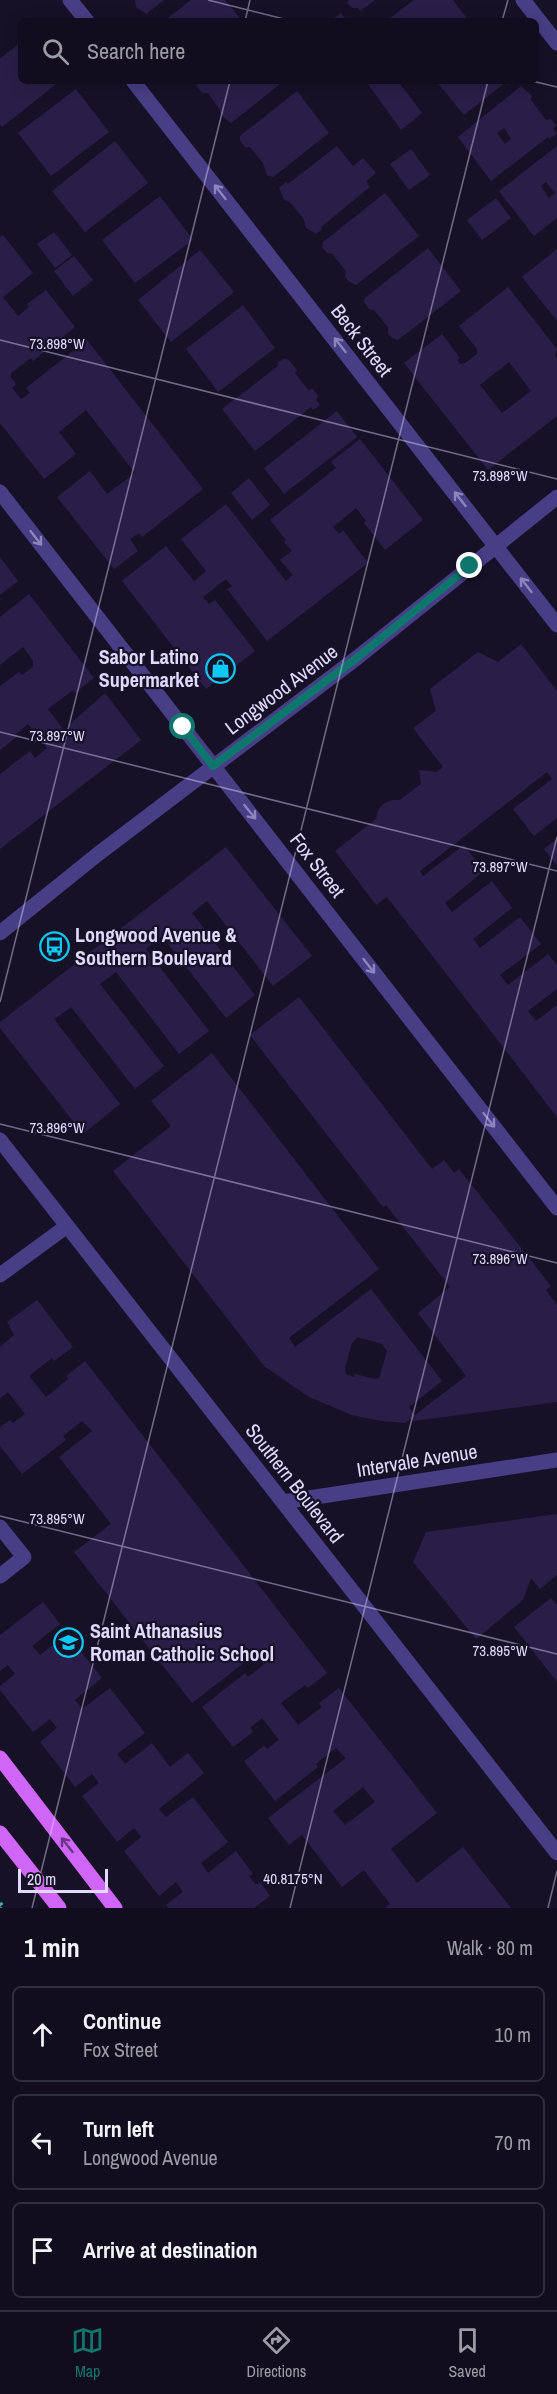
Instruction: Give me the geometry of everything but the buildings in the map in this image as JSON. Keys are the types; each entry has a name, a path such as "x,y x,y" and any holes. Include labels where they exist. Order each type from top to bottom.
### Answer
{"main road":[{"path":"0,1758 115,1908"},
{"path":"0,1833 59,1908"}],"street":[{"path":"70,0 85,18"},
{"path":"524,0 538,18"},
{"path":"539,20 557,43"},
{"name":"Beck Street","path":"136,84 557,625"},
{"name":"Fox Street","path":"0,492 557,1208"},
{"name":"Longwood Avenue","path":"0,933 98,854 358,657 557,497"},
{"name":"Southern Boulevard","path":"0,1140 557,1853"},
{"path":"0,1275 67,1226"},
{"name":"Intervale Avenue","path":"283,1502 557,1460"},
{"path":"0,1527 24,1557 0,1576"}],"path":[{"path":"0,1903 4,1908"}],"place":[{"name":"Sabor Latino Supermarket","path":"220,668"},
{"name":"Longwood Avenue & Southern Boulevard","path":"54,946"},
{"name":"Saint Athanasius Roman Catholic School","path":"69,1642"}],"route":[{"path":"183,727 213,766 358,657 470,566"}]}
